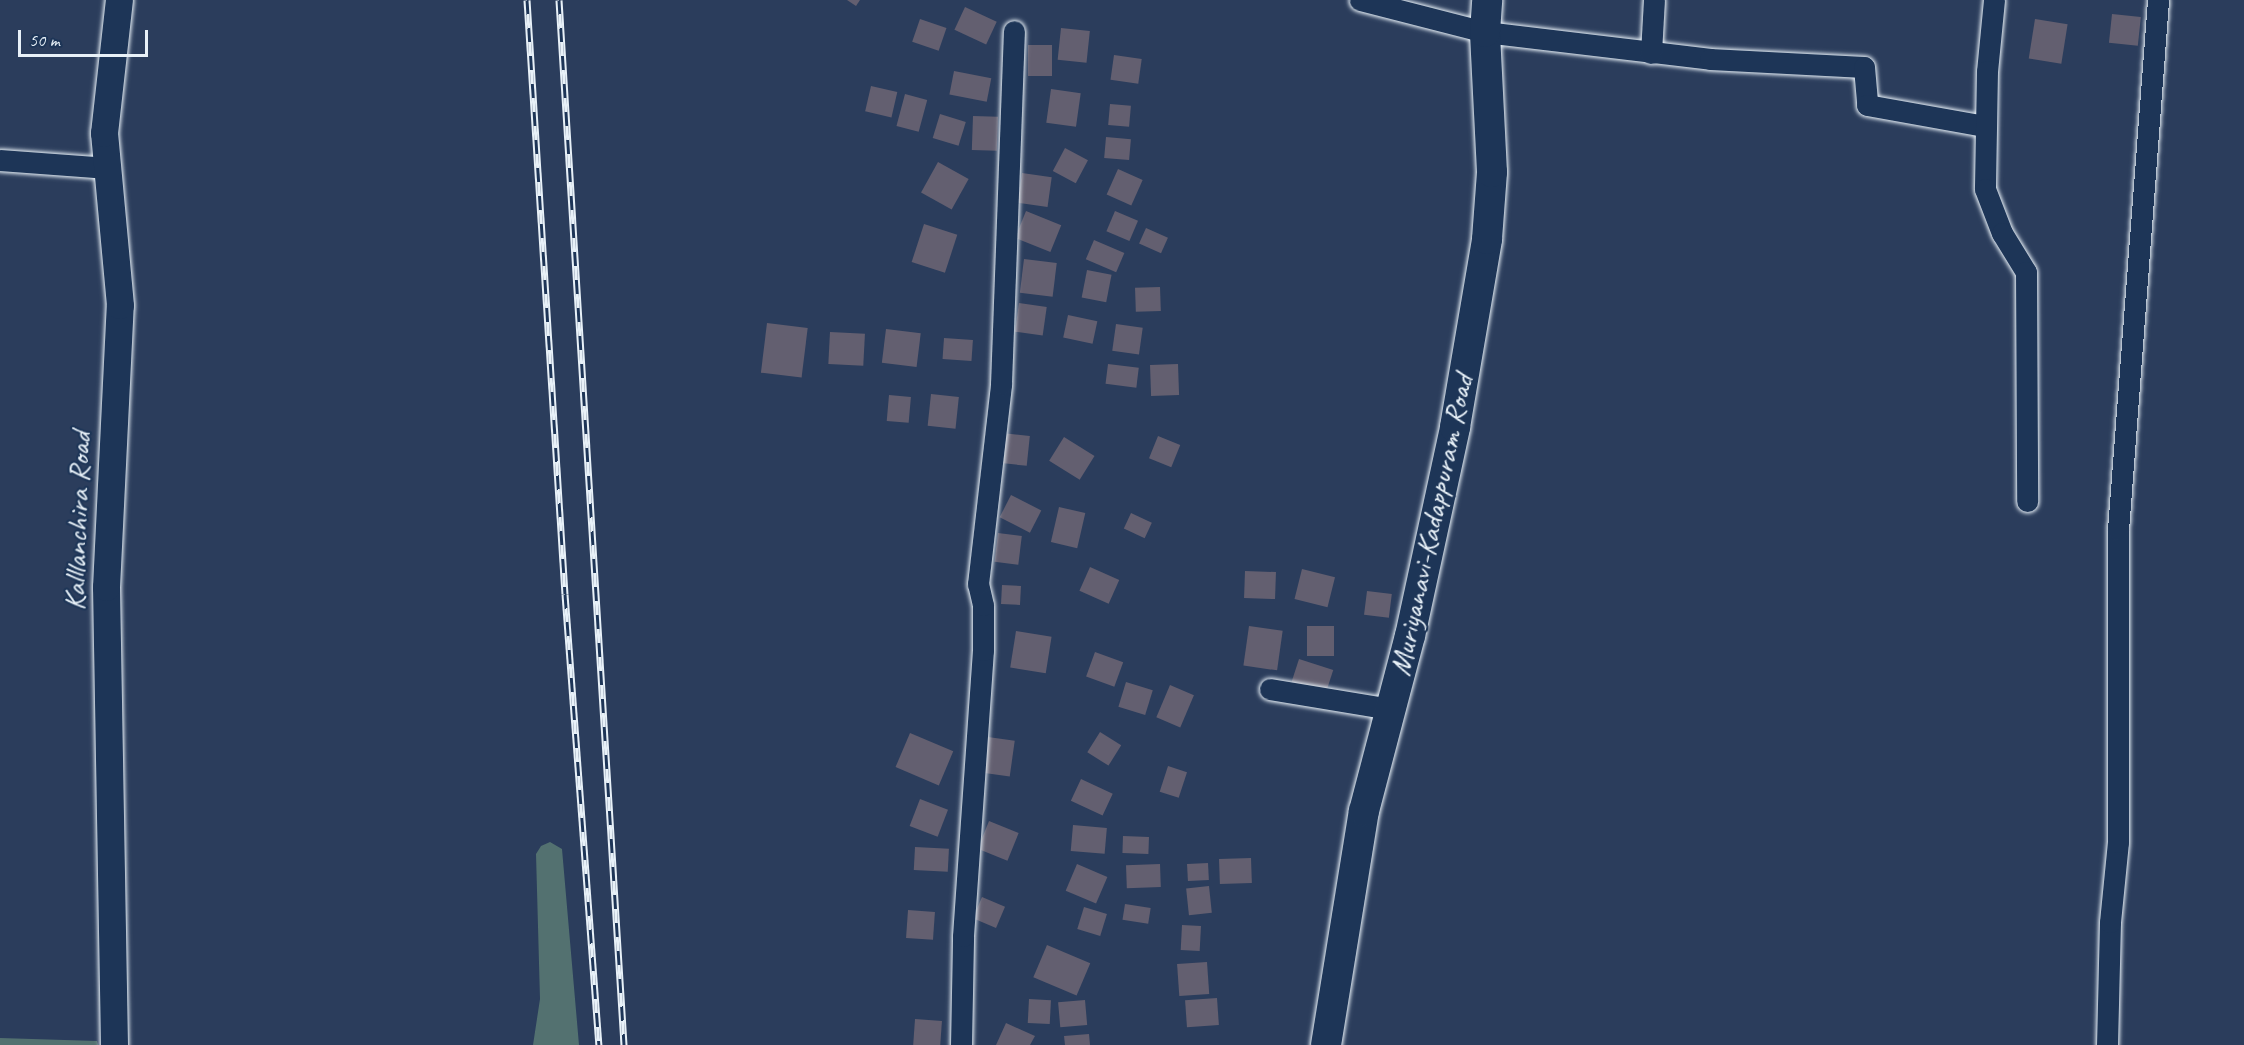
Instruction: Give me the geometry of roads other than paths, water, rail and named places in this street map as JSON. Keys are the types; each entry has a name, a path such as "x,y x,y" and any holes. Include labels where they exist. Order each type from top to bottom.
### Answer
{"main road":[{"name":"Muriyanavi-Kadappuram Road","path":"1326,1045 1364,811 1391,708 1455,427 1487,239 1492,172 1485,32 1487,0"}],"street":[{"name":"Kalllanchira Road","path":"114,1045 106,587 120,305 104,133 119,0"},
{"path":"1360,0 1485,32 1651,53 1864,67 1867,105 1985,126"},
{"path":"1651,53 1654,0"},
{"path":"1994,0 1985,126 1985,189 2002,233 2026,272 2027,501"},
{"path":"2107,1045 2110,922 2118,842 2118,530 2158,0"},
{"path":"961,1045 963,936 983,650 983,605 978,584 1001,384 1014,31"},
{"path":"0,160 108,168"},
{"path":"1270,689 1391,708"}],"railway":[{"path":"527,0 565,594 599,1045"},
{"path":"559,0 624,1045"}]}
